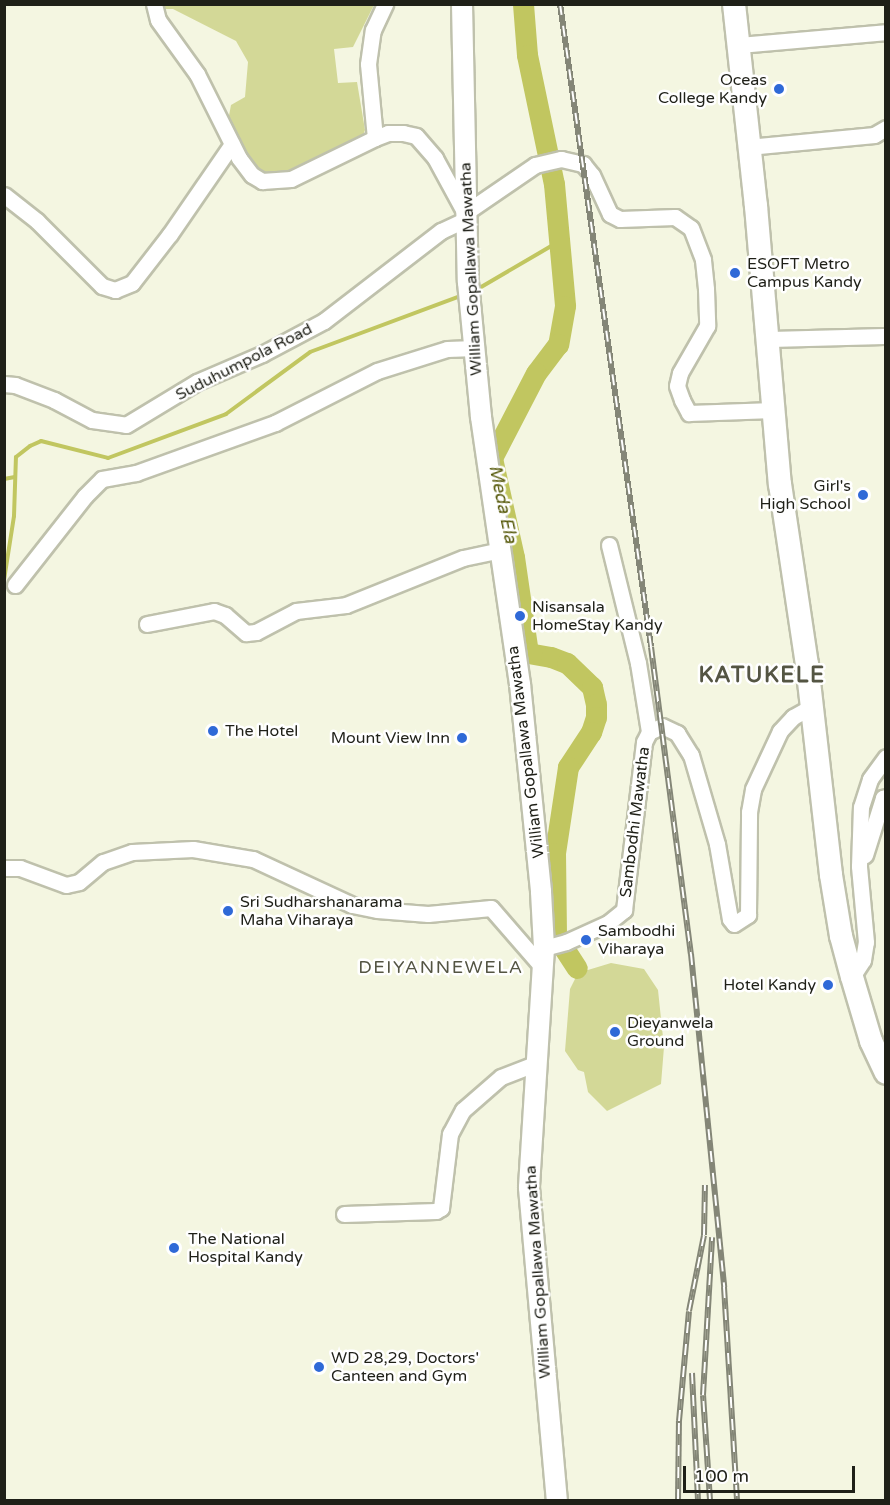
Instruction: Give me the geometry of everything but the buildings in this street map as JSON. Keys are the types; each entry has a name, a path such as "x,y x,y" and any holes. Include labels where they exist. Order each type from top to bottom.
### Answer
{"highway":[{"path":"734,4 768,339 780,484 811,707 831,875 841,936 852,977 871,1041 885,1073"}],"main road":[{"name":"William Gopallawa Mawatha","path":"462,4 468,282 481,417 501,550 538,844 554,945 543,968 535,1064 529,1188 557,1500"}],"street":[{"path":"154,4 158,20 197,74 232,144 252,175 262,181 291,179 388,133 416,136 435,158 465,216"},
{"path":"375,138 368,64 373,30 385,4"},
{"path":"738,45 885,32"},
{"path":"748,147 874,135 885,128"},
{"path":"4,195 37,222 102,286 115,290 132,283 170,234 232,144"},
{"name":"Suduhumpola Road","path":"4,384 15,385 44,396 92,420 126,425 197,382 262,354 324,321 441,231 539,163 561,159 583,164 592,175 610,214 620,219 675,217 691,228 703,260 707,326 680,373 677,386 689,413 773,410"},
{"path":"768,339 885,336"},
{"path":"15,585 85,496 102,479 146,470 275,423 377,371 447,349 474,345"},
{"path":"609,545 638,663 649,732"},
{"path":"147,624 214,611 225,615 246,633 256,632 296,611 346,605 463,558 501,550"},
{"name":"Sambodhi Mawatha","path":"554,945 617,919 624,910 644,742 649,732 662,726 677,733 691,754 717,844 730,919 734,924 748,915 750,908 749,812 753,789 780,731 793,717 811,707"},
{"path":"852,977 863,960 866,942 859,866 861,807 870,779 885,757"},
{"path":"859,866 885,797"},
{"path":"4,867 20,868 66,885 79,882 103,862 132,852 193,849 253,860 360,907 428,914 491,908 543,968"},
{"path":"344,1214 435,1211 441,1208 450,1134 463,1110 501,1077 535,1064"}],"green space":[{"path":"161,4 374,5 353,47 334,49 338,83 357,82 365,130 362,138 279,178 248,169 228,121 231,105 245,97 248,62 236,41 173,9 159,9"},
{"name":"Dieyanwela Ground","path":"611,963 644,969 658,990 664,1047 661,1084 607,1111 588,1092 584,1072 578,1070 565,1051 570,989 578,973"}],"waterway":[{"name":"Meda Ela","path":"523,4 527,55 554,184 565,306 558,344 536,373 492,458 514,557 528,653 551,657 567,663 592,687 596,704 596,717 591,732 568,767 555,853 556,936 577,968"},
{"path":"476,290 558,242"},
{"path":"4,580 14,516 16,457 30,446 41,441 108,458 226,414 310,352 463,295"},
{"path":"4,479 15,477"}],"railway":[{"path":"560,4 651,647 691,954 724,1287 737,1500"},
{"path":"678,1500 679,1421 689,1311 704,1235 705,1185"},
{"path":"710,1500 703,1395 712,1237"},
{"path":"692,1373 698,1500"}],"place":[{"name":"Oceas College Kandy","path":"779,89"},
{"name":"ESOFT Metro Campus Kandy","path":"735,273"},
{"name":"Girl's High School","path":"863,495"},
{"name":"Nisansala HomeStay Kandy","path":"520,616"},
{"name":"The Hotel","path":"213,731"},
{"name":"Mount View Inn","path":"462,738"},
{"name":"Sri Sudharshanarama Maha Viharaya","path":"228,911"},
{"name":"Sambodhi Viharaya","path":"586,940"},
{"name":"Hotel Kandy","path":"828,985"},
{"name":"Dieyanwela Ground","path":"615,1032"},
{"name":"The National Hospital Kandy","path":"174,1248"},
{"name":"WD 28,29, Doctors' Canteen and Gym","path":"319,1367"}],"district":[{"name":"KATUKELE","path":"762,676"},
{"name":"DEIYANNEWELA","path":"441,967"}]}
